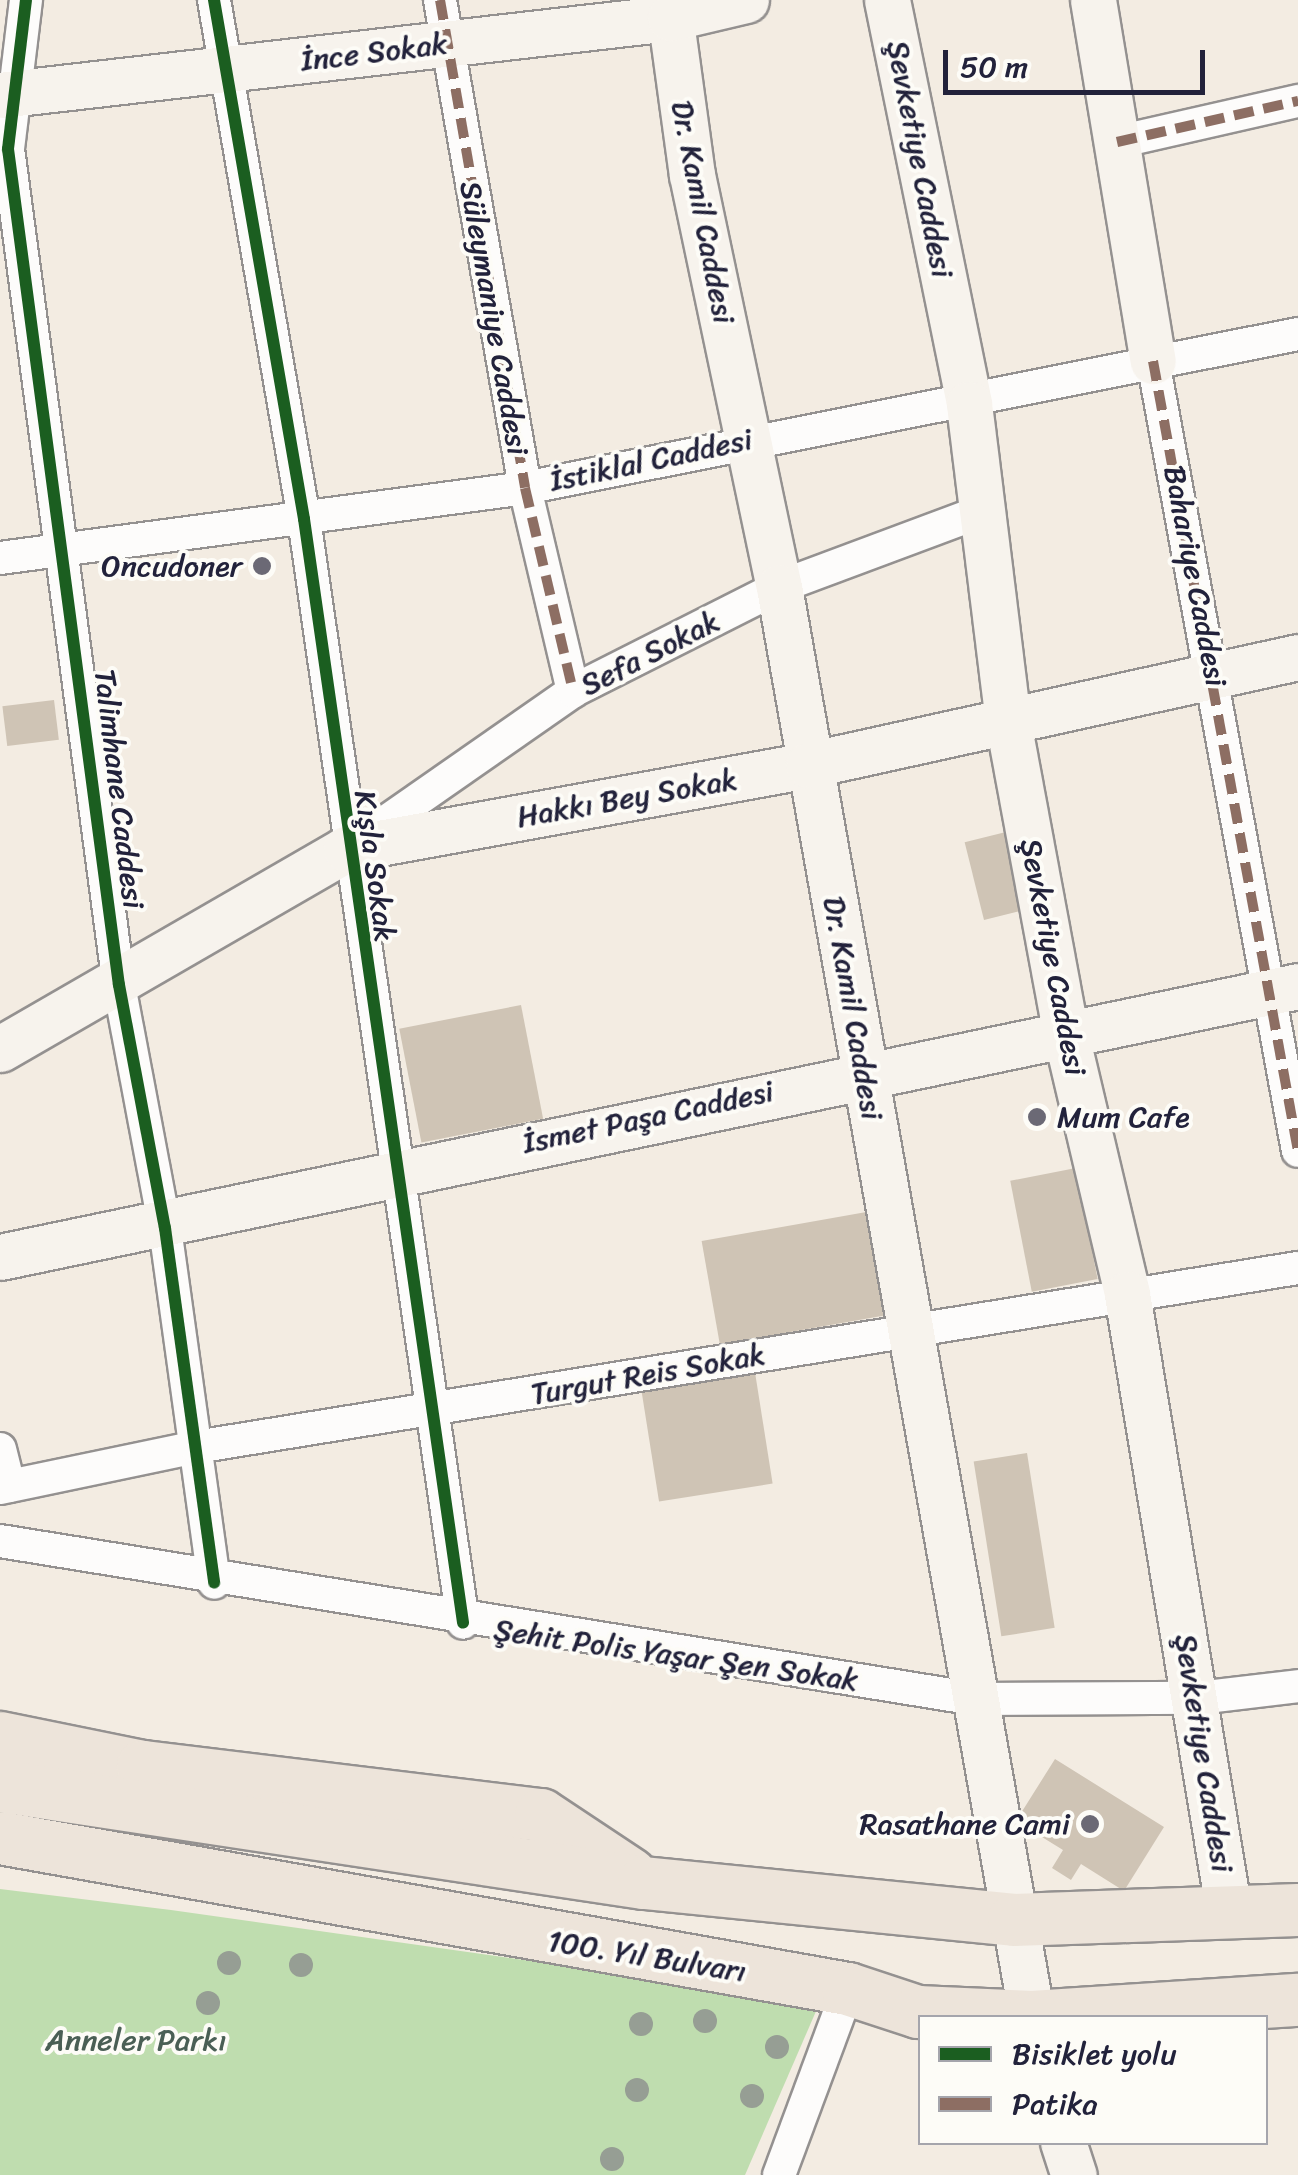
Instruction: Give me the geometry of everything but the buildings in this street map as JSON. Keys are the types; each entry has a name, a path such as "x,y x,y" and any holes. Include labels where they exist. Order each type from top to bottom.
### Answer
{"main road":[{"name":"İnce Sokak","path":"11,96 219,70 443,22 669,9 746,0"},
{"name":"Şevketiye Caddesi","path":"887,0 969,404 1008,722 1065,1031 1127,1294 1198,1698 1228,1913"},
{"name":"Bahariye Caddesi","path":"1092,0 1152,361"},
{"name":"Dr. Kamil Caddesi","path":"669,9 913,1327 1031,2015"},
{"name":"Hakkı Bey Sokak","path":"0,1049 119,985 346,849 808,765 1298,657"},
{"name":"İsmet Paşa Caddesi","path":"0,1257 166,1228 396,1172 864,1070 1280,988"},
{"path":"0,1738 143,1767 542,1816 644,1883"},
{"path":"0,1786 296,1834 644,1883 1014,1920 1298,1910"},
{"name":"100. Yıl Bulvarı","path":"0,1838 496,1932 848,1988 918,2012 975,2015"},
{"name":"100. Yıl Bulvarı","path":"1076,2015 1298,2000"},
{"path":"1065,2145 1074,2175"}],"street":[{"name":"Talimhane Caddesi","path":"26,0 11,96 8,149 119,985 166,1228 214,1582"},
{"name":"Kışla Sokak","path":"214,0 219,70 304,519 346,849 435,1412 463,1623"},
{"name":"Süleymaniye Caddesi","path":"443,22 525,488 572,692"},
{"path":"1117,142 1298,100"},
{"name":"İstiklal Caddesi","path":"0,558 525,488 748,438 969,404 1152,361 1298,334"},
{"name":"Bahariye Caddesi","path":"1152,361 1280,988 1298,1151"},
{"name":"Sefa Sokak","path":"346,849 572,692 779,587 982,511"},
{"name":"Turgut Reis Sokak","path":"4,1487 196,1447 435,1412 913,1327 1298,1268"},
{"path":"0,1449 4,1487"},
{"name":"Şehit Polis Yaşar Şen Sokak","path":"0,1542 463,1623 976,1699 1198,1698 1298,1686"},
{"path":"778,2175 848,1988"}],"green space":[{"name":"Anneler Parkı","path":"0,1889 820,2002 745,2175 0,2175"}],"marked path":[{"path":"440,0 525,488 573,691"},
{"path":"1117,142 1298,101"},
{"path":"1153,361 1298,1151"}],"cycle path":[{"path":"26,0 8,149 119,985 165,1228 214,1583"},
{"path":"214,0 304,519 463,1623"}],"place":[{"name":"Oncudoner","path":"262,566"},
{"name":"Mum Cafe","path":"1037,1117"},
{"name":"Rasathane Cami","path":"1090,1824"}]}
